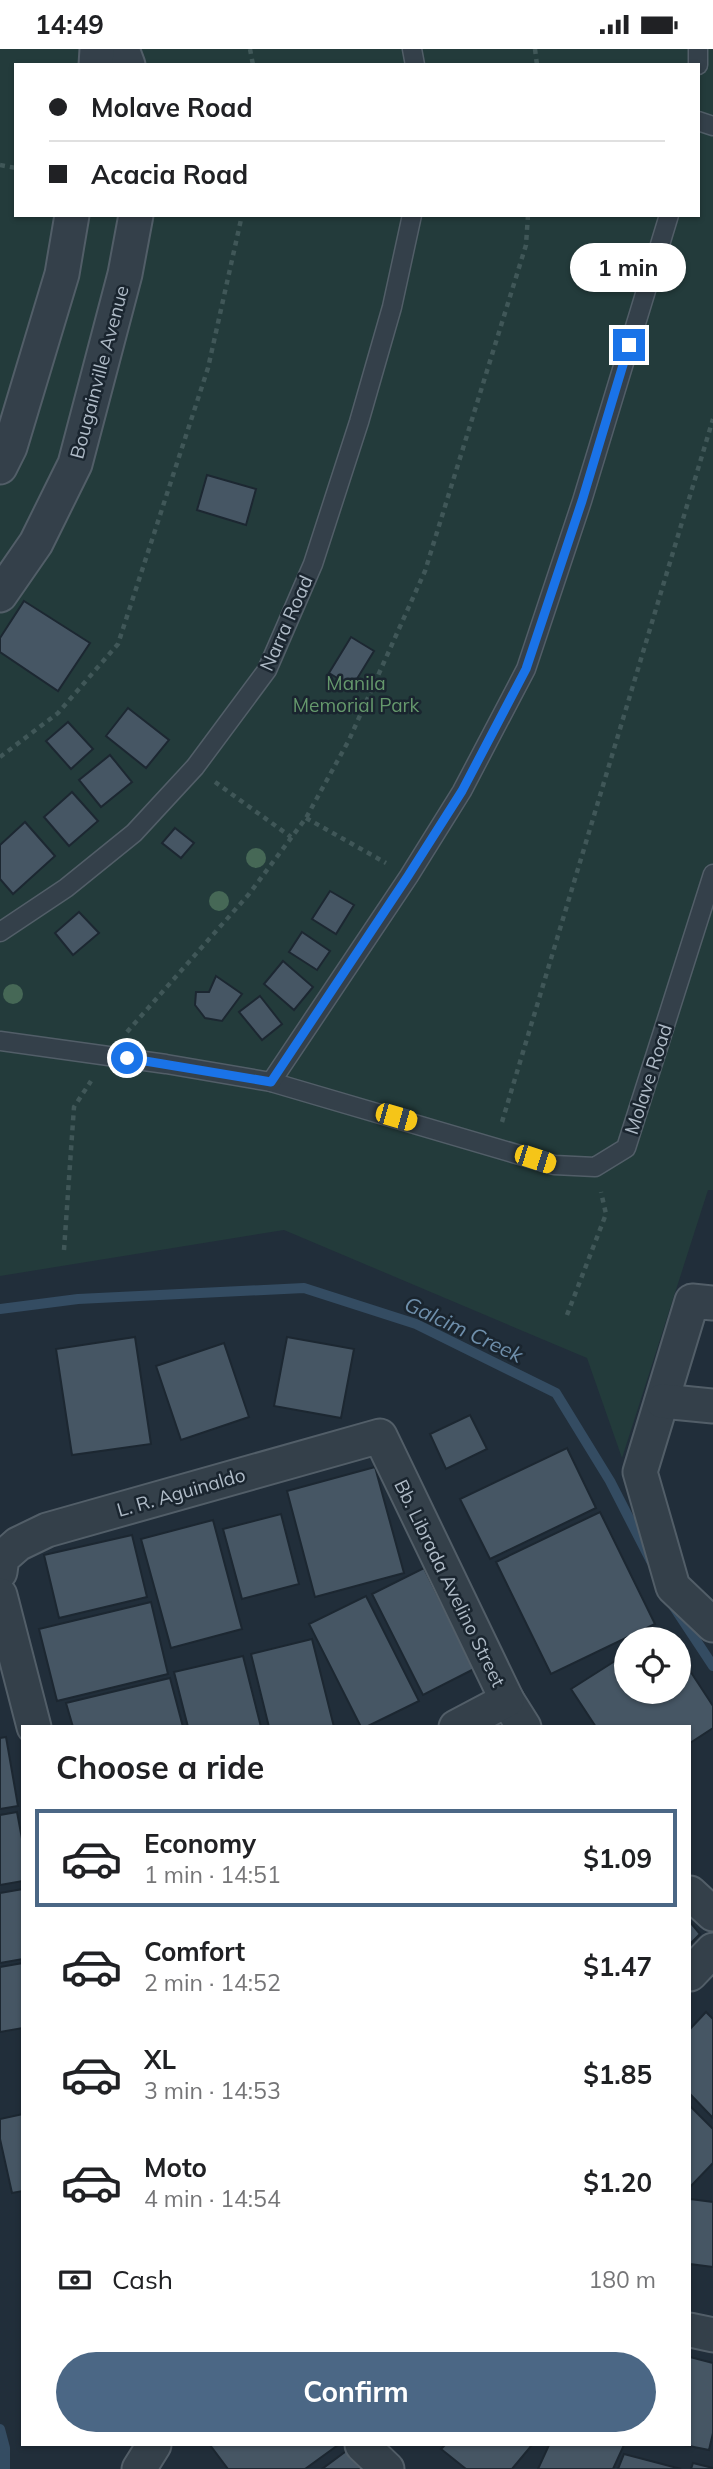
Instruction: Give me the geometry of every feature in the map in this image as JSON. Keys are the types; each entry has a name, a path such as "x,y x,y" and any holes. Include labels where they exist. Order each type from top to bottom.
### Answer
{"street":[{"path":"0,467 10,447 62,274 72,217"},
{"name":"Bougainville Avenue","path":"0,595 36,543 75,464 125,274 136,217"},
{"path":"713,1303 692,1301 640,1472 673,1587 713,1625"},
{"path":"662,1401 713,1406"},
{"name":"L. R. Aguinaldo","path":"0,1572 2,1558 18,1543 47,1530 380,1436"},
{"name":"Bb. Librada Avelino Street","path":"380,1436 507,1700 523,1725"},
{"path":"0,1595 33,1725"},
{"path":"460,1725 507,1700"},
{"path":"691,1894 713,1915"},
{"path":"691,1973 713,1950"},
{"path":"691,2330 713,2335"},
{"path":"139,2469 153,2446"},
{"path":"363,2446 387,2469"}],"lane":[{"name":"Narra Road","path":"0,932 66,888 134,833 195,767 267,670 313,564 359,422 392,307 412,217"},
{"path":"271,1082 462,791 526,669 582,501 668,217"},
{"name":"Molave Road","path":"595,1167 626,1148 713,874"},
{"path":"0,1041 107,1055 271,1082 554,1165 595,1167"}],"path":[{"path":"0,757 58,713 118,645 208,368 242,217"},
{"path":"64,1250 74,1107 107,1055 248,894 306,818 349,740 425,571 526,245 528,217"},
{"path":"495,1146 713,419"},
{"path":"195,767 291,837"},
{"path":"306,818 408,876"},
{"path":"567,1315 606,1214 595,1167"}],"green space":[{"name":"Manila Memorial Park","path":"0,49 713,49 713,1190 708,1190 622,1458 587,1358 284,1230 0,1276"}],"building":[{"path":"207,475 256,489 246,525 197,510"},
{"path":"24,601 90,643 58,691 0,652 0,638"},
{"path":"351,637 374,651 352,687 329,673"},
{"path":"128,708 169,740 146,768 106,736"},
{"path":"68,722 93,749 71,769 46,741"},
{"path":"110,755 132,782 101,807 79,780"},
{"path":"72,792 98,821 69,846 44,817"},
{"path":"25,822 55,856 13,894 0,879 0,845"},
{"path":"175,828 194,843 181,858 162,843"},
{"path":"330,891 354,905 336,934 312,919"},
{"path":"79,912 99,933 73,955 55,933"},
{"path":"302,932 330,951 317,970 289,952"},
{"path":"283,961 313,987 294,1010 264,984"},
{"path":"216,976 242,994 222,1021 205,1018 195,1005 196,992 209,992"},
{"path":"260,996 282,1024 262,1040 239,1012"},
{"path":"135,1337 151,1444 72,1455 56,1349"},
{"path":"287,1337 354,1349 341,1418 274,1406"},
{"path":"224,1343 249,1417 181,1440 156,1366"},
{"path":"470,1415 487,1449 446,1469 430,1434"},
{"path":"567,1448 596,1508 490,1559 460,1499"},
{"path":"375,1467 404,1573 315,1597 287,1491"},
{"path":"600,1512 655,1624 649,1627 614,1627 614,1644 551,1674 496,1562"},
{"path":"281,1514 299,1584 242,1599 223,1529"},
{"path":"213,1520 242,1629 171,1648 141,1539"},
{"path":"132,1535 147,1597 59,1618 44,1555"},
{"path":"424,1568 474,1669 423,1695 372,1594"},
{"path":"366,1596 419,1701 370,1725 360,1725 309,1624"},
{"path":"151,1602 168,1674 57,1701 39,1629"},
{"path":"312,1639 334,1725 269,1725 251,1654"},
{"path":"243,1656 260,1725 187,1725 174,1672"},
{"path":"614,1662 614,1704 691,1704 691,1672 713,1706 713,1728 691,1742 691,1725 595,1725 571,1689"},
{"path":"170,1678 182,1725 72,1725 66,1703"},
{"path":"6,1737 18,1806 0,1809 0,1738"},
{"path":"17,1812 21,1833 21,1881 0,1885 0,1815"},
{"path":"21,1889 21,1959 0,1963 0,1893"},
{"path":"691,1923 700,1934 691,1943"},
{"path":"21,1963 21,2028 0,2032 0,1967"},
{"path":"706,2012 713,2019 713,2118 691,2095 691,2028"},
{"path":"691,2107 713,2129 713,2163 691,2186"},
{"path":"21,2114 21,2191 12,2193 0,2139 0,2119"},
{"path":"691,2199 713,2202 713,2267 691,2264"},
{"path":"691,2357 713,2363 713,2433 709,2450 689,2446"},
{"path":"211,2446 337,2446 305,2469 228,2469"},
{"path":"444,2446 531,2446 512,2469 466,2469 441,2449"},
{"path":"549,2446 624,2446 613,2469 538,2469"},
{"path":"349,2449 364,2469 322,2469"},
{"path":"624,2454 681,2469 618,2469"},
{"path":"693,2463 713,2468 713,2469 691,2469"}],"waterway":[{"name":"Galcim Creek","path":"0,1309 78,1299 304,1288 416,1324 556,1393 610,1481 651,1561"},
{"name":"Galcim Creek","path":"674,1607 713,1666"},
{"name":"Galcim Creek","path":"0,2429 5,2448 5,2469"}],"route":[{"path":"127,1058 271,1082 462,791 526,669 582,501 629,345"}]}
